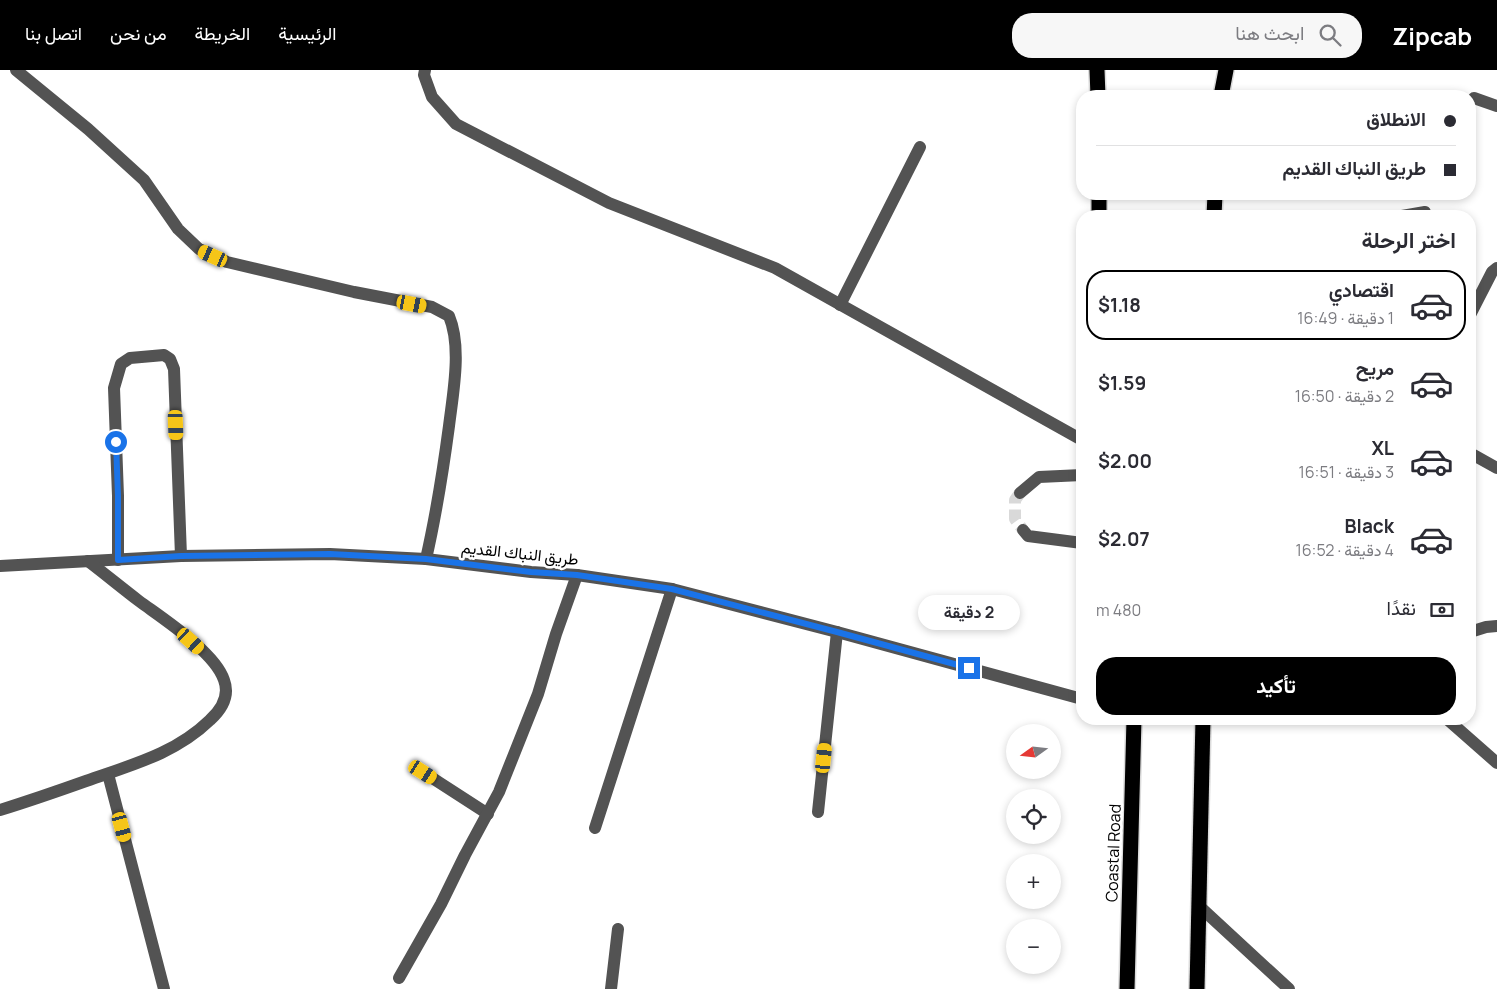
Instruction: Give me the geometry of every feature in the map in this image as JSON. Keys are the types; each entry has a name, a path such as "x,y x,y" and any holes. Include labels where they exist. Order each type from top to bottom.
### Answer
{"highway":[{"path":"1097,70 1098,90"},
{"path":"1223,90 1226,70"},
{"name":"Coastal Road","path":"1127,989 1134,725"},
{"path":"1197,989 1203,725"}],"street":[{"path":"16,70 88,129 144,180 178,230 199,249 227,262 354,292 432,307 449,316 454,327 456,339 454,385 436,514 426,559"},
{"path":"425,70 424,75 432,97 456,124 609,203 775,268 1076,437"},
{"path":"1476,99 1497,106"},
{"path":"840,305 920,147"},
{"path":"1476,303 1492,272 1497,268"},
{"path":"118,560 114,388 121,364 130,358 164,355 170,359 174,369 181,556"},
{"path":"1476,456 1497,468"},
{"path":"1020,493 1039,477 1076,475"},
{"path":"1023,530 1028,536 1076,542"},
{"name":"طريق النباك القديم","path":"0,566 181,556 330,554 426,559 531,572 577,575 672,589 1076,697"},
{"path":"0,810 108,774 174,748 217,714 226,698 224,680 216,665 181,632 88,561"},
{"path":"399,978 441,904 464,855 500,792 538,694 556,634 577,575"},
{"path":"595,828 672,589"},
{"path":"1476,630 1486,626 1497,626"},
{"path":"818,812 837,632"},
{"path":"1454,725 1497,764"},
{"path":"423,772 488,814"},
{"path":"108,774 164,989"},
{"path":"1199,906 1289,989"},
{"path":"610,989 618,929"}],"tunnel":[{"path":"1020,493 1015,500 1015,519 1023,530"}],"route":[{"path":"116,442 118,560 181,556 330,554 426,559 531,572 577,575 672,589 969,668"}]}
